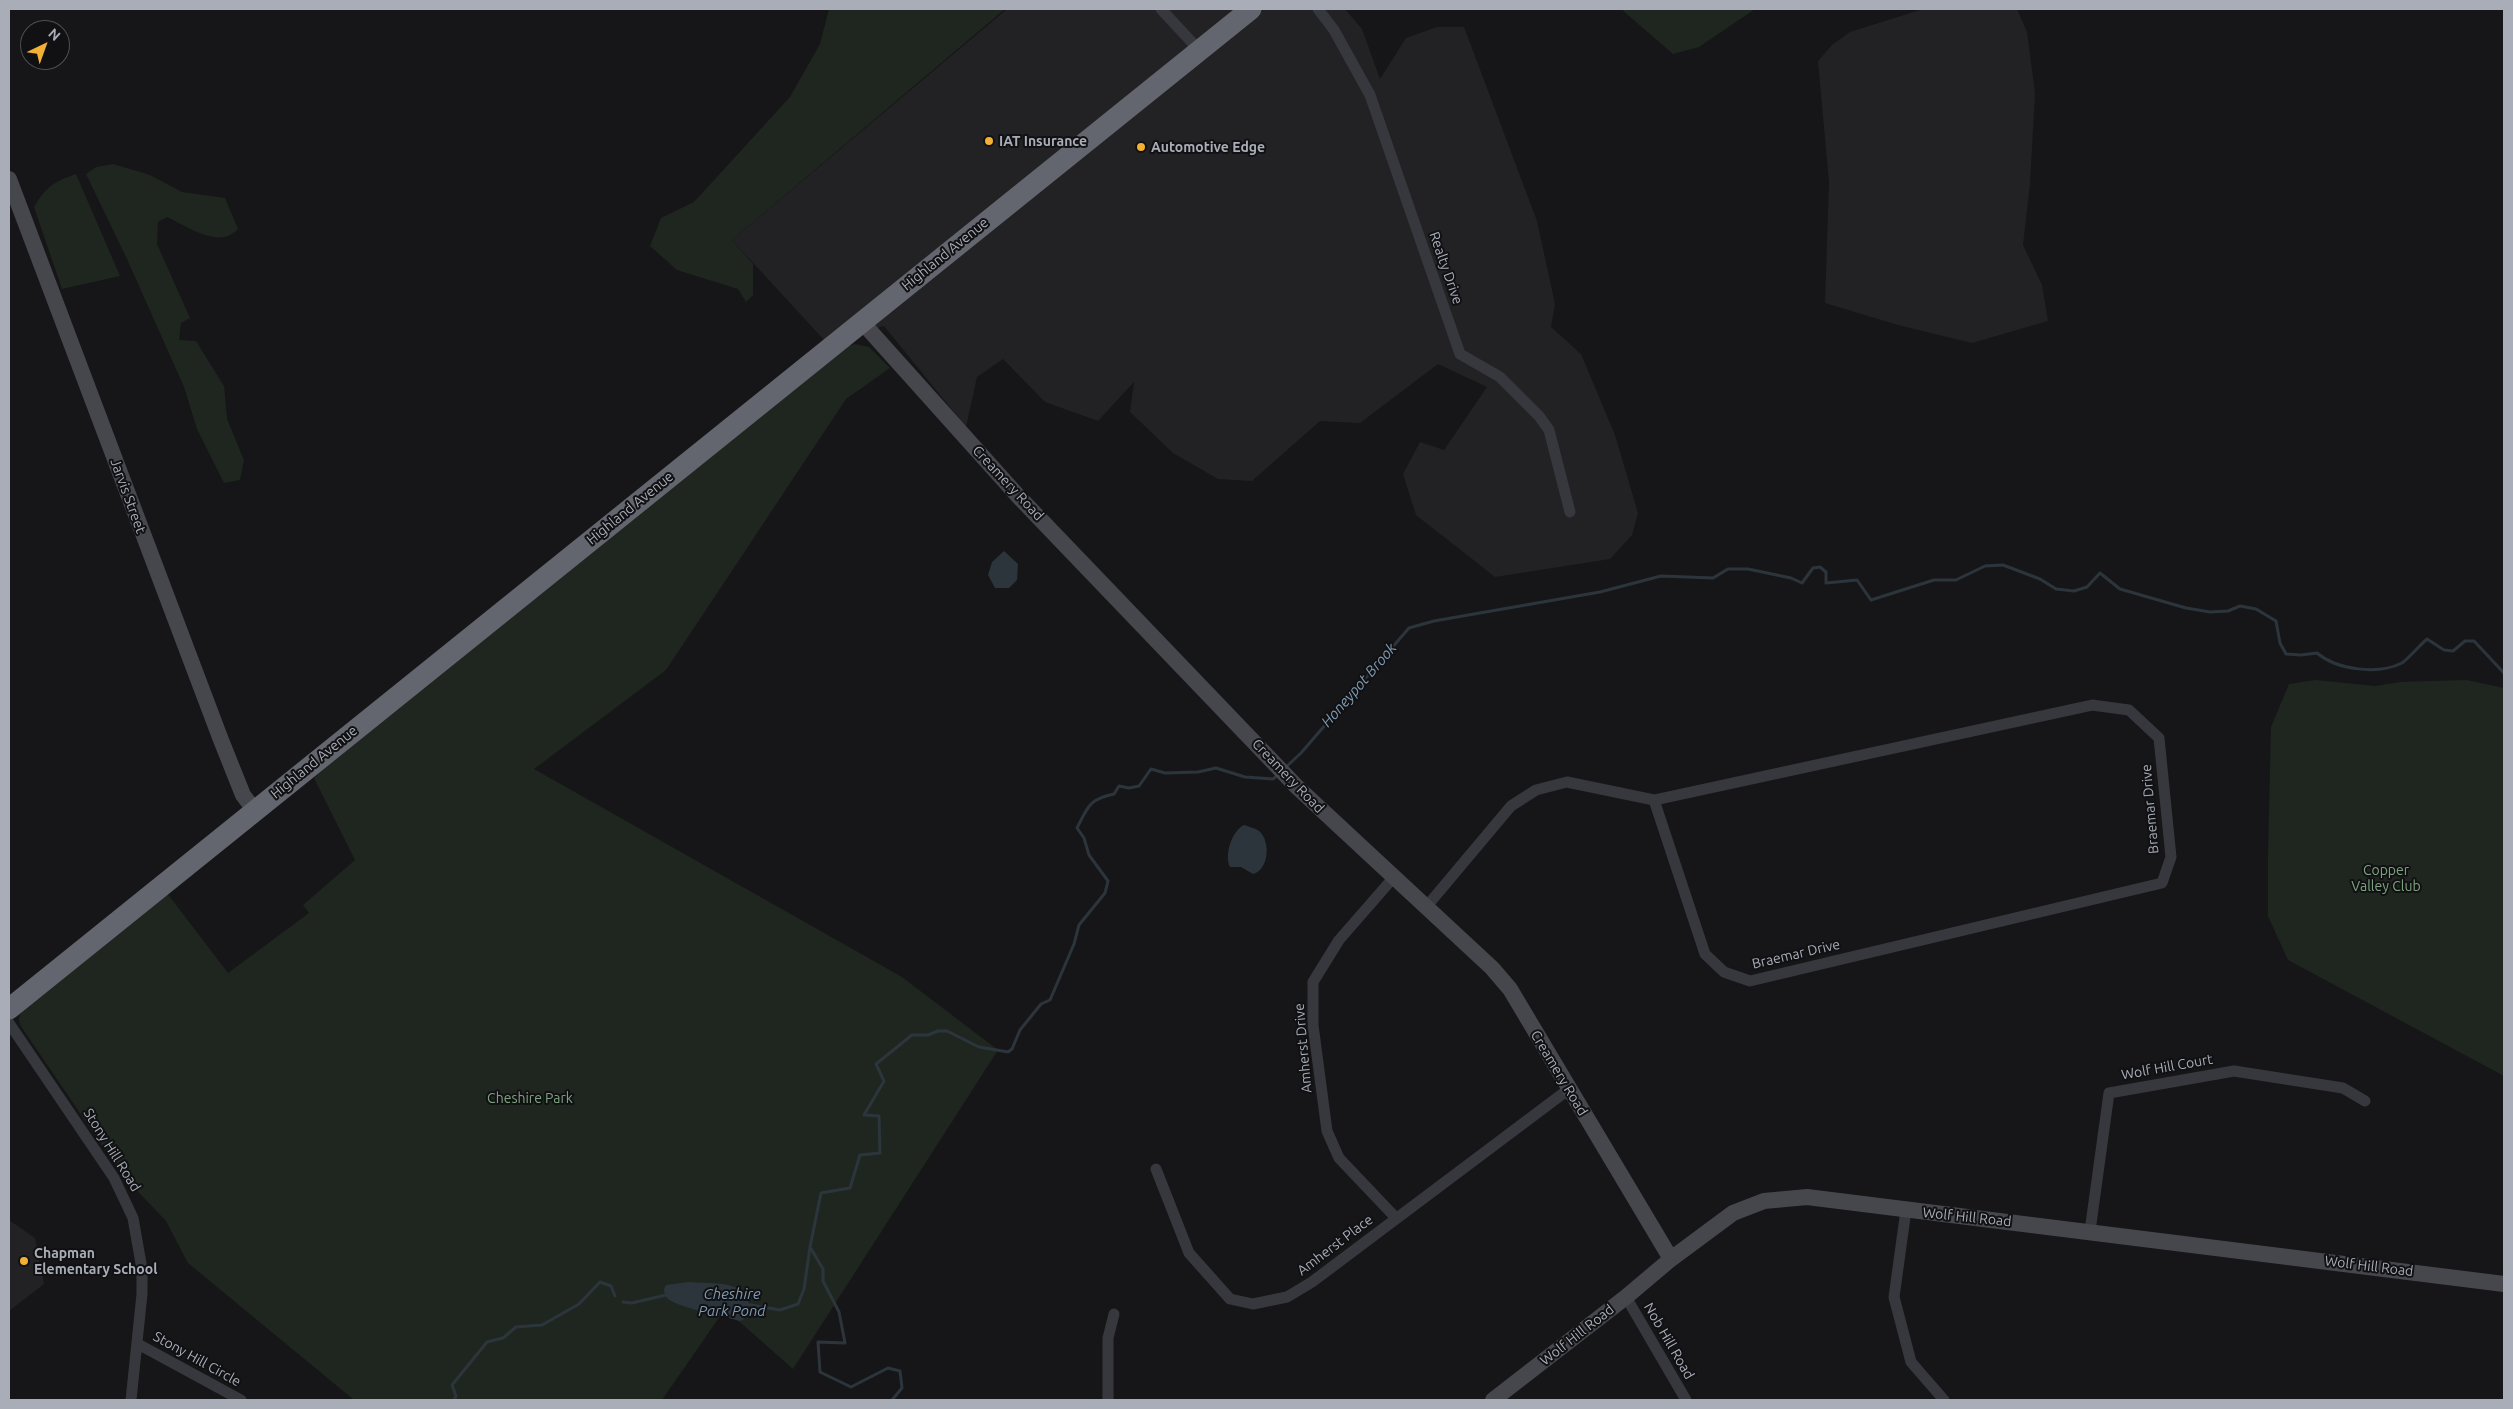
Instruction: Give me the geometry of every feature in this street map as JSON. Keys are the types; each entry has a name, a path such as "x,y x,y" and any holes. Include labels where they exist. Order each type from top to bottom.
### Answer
{"highway":[{"name":"Highland Avenue","path":"9,1009 862,322 928,266 1251,9"}],"street":[{"path":"1161,9 1199,50"},
{"name":"Realty Drive","path":"1318,9 1334,30 1370,95 1460,354 1500,377 1540,416 1549,430 1570,512"},
{"name":"Jarvis Street","path":"9,179 221,740 243,795 254,810"},
{"name":"Creamery Road","path":"862,322 1025,503 1290,780 1330,820 1427,906 1492,968 1510,989 1671,1259"},
{"name":"Braemar Drive","path":"1427,906 1511,806 1536,790 1567,782 1654,800 2092,704 2129,710 2159,738 2171,857 2162,884 1750,981 1724,972 1705,954 1654,800"},
{"name":"Amherst Drive","path":"1394,877 1339,940 1313,982 1313,1025 1326,1131 1339,1158 1396,1218"},
{"name":"Stony Hill Road","path":"9,1023 102,1159 129,1205 137,1234 142,1269 138,1344 131,1400"},
{"name":"Wolf Hill Court","path":"2090,1231 2109,1093 2234,1071 2343,1088 2365,1101"},
{"name":"Amherst Place","path":"1156,1169 1189,1253 1230,1299 1253,1304 1287,1297 1312,1282 1569,1089"},
{"name":"Wolf Hill Road","path":"1493,1400 1626,1298 1671,1259 1734,1213 1764,1201 1807,1197 2504,1282"},
{"path":"1906,1210 1894,1297 1912,1362 1944,1400"},
{"name":"Nob Hill Road","path":"1626,1298 1686,1400"},
{"path":"1108,1400 1108,1338 1114,1314"},
{"name":"Stony Hill Circle","path":"138,1344 240,1400"}],"shaded area":[{"path":"1007,9 1345,9 1362,29 1380,79 1406,38 1437,27 1464,27 1537,221 1555,304 1551,327 1581,354 1615,435 1638,513 1632,535 1610,559 1495,577 1416,515 1403,474 1420,442 1444,450 1487,387 1438,364 1360,423 1320,421 1252,481 1218,479 1173,453 1130,412 1134,382 1098,421 1045,402 1003,359 977,377 966,427 884,326 826,342 732,240"},
{"path":"1923,9 2017,9 2027,32 2035,93 2030,184 2023,245 2042,285 2048,321 1972,343 1898,325 1825,303 1829,182 1818,61 1832,45 1850,32"},
{"name":"Chapman Elementary School","path":"9,1220 35,1238 44,1284 9,1311"}],"green space":[{"path":"829,9 1005,9 732,240 753,264 753,295 746,302 738,289 677,270 650,246 661,218 694,202 790,97 820,44"},
{"path":"1621,9 1755,9 1699,47 1673,54"},
{"path":"113,164 150,175 182,192 225,198 238,229 230,235 212,237 167,217 158,222 157,244 190,318 181,323 179,340 196,341 224,386 227,419 244,460 240,480 224,483 197,429 184,387 127,259 86,174 96,167"},
{"path":"76,174 120,276 62,289 34,207 51,186"},
{"name":"Cheshire Park","path":"855,344 869,347 890,368 846,399 666,670 534,769 902,977 998,1050 793,1369 725,1309 662,1400 354,1400 188,1263 166,1221 123,1176 22,1028 19,1019 22,1010 167,893 228,973 309,913 303,905 355,860 314,778 326,766 846,347"},
{"name":"Copper Valley Club","path":"2315,680 2375,686 2401,682 2467,680 2504,688 2504,1076 2288,960 2268,916 2271,727 2289,684"}],"water":[{"path":"1004,551 1018,564 1017,580 1009,588 995,588 988,575 992,562"},
{"path":"1244,825 1259,831 1267,848 1262,867 1253,874 1241,867 1230,867 1228,862 1230,843 1236,832"},
{"name":"Cheshire Park Pond","path":"689,1282 729,1285 743,1292 749,1297 748,1311 743,1320 739,1321 692,1309 674,1303 666,1297 664,1289 666,1285"}],"waterway":[{"name":"Honeypot Brook","path":"1286,767 1301,753 1409,628 1434,621 1600,592 1661,576 1713,578 1728,569 1748,569 1791,578 1802,583 1813,568 1820,567 1826,572 1826,583 1857,580 1871,600 1934,580 1956,580 1985,566 2003,565 2040,579 2056,589 2074,591 2087,587 2100,573 2120,589 2186,608 2210,612 2228,611 2240,606 2256,609 2276,621 2280,643 2286,654 2317,653 2325,659 2346,667 2370,670 2392,667 2402,663 2427,639 2444,650 2453,651 2465,641 2474,641 2504,673"},
{"name":"Honeypot Brook","path":"892,1400 902,1388 900,1371 888,1368 851,1387 820,1372 818,1342 845,1343 839,1312 823,1281 823,1269 810,1247 821,1193 850,1188 860,1155 880,1153 879,1116 864,1115 884,1081 876,1064 912,1035 928,1035 938,1031 947,1031 979,1047 1008,1052 1012,1049 1020,1030 1041,1004 1050,1000 1074,944 1079,925 1105,893 1108,881 1089,855 1084,838 1077,828 1087,809 1094,801 1114,794 1119,786 1129,788 1139,786 1151,769 1165,773 1198,772 1216,768 1245,777 1273,779 1278,775"},
{"path":"745,1304 780,1310 798,1304 804,1289 810,1247"},
{"path":"454,1400 456,1396 452,1385 487,1342 503,1338 516,1327 542,1325 579,1304 600,1282 611,1286 615,1296"},
{"path":"623,1302 632,1303 666,1295"}],"place":[{"name":"IAT Insurance","path":"989,141"},
{"name":"Automotive Edge","path":"1141,147"},
{"name":"Chapman Elementary School","path":"24,1261"}]}
